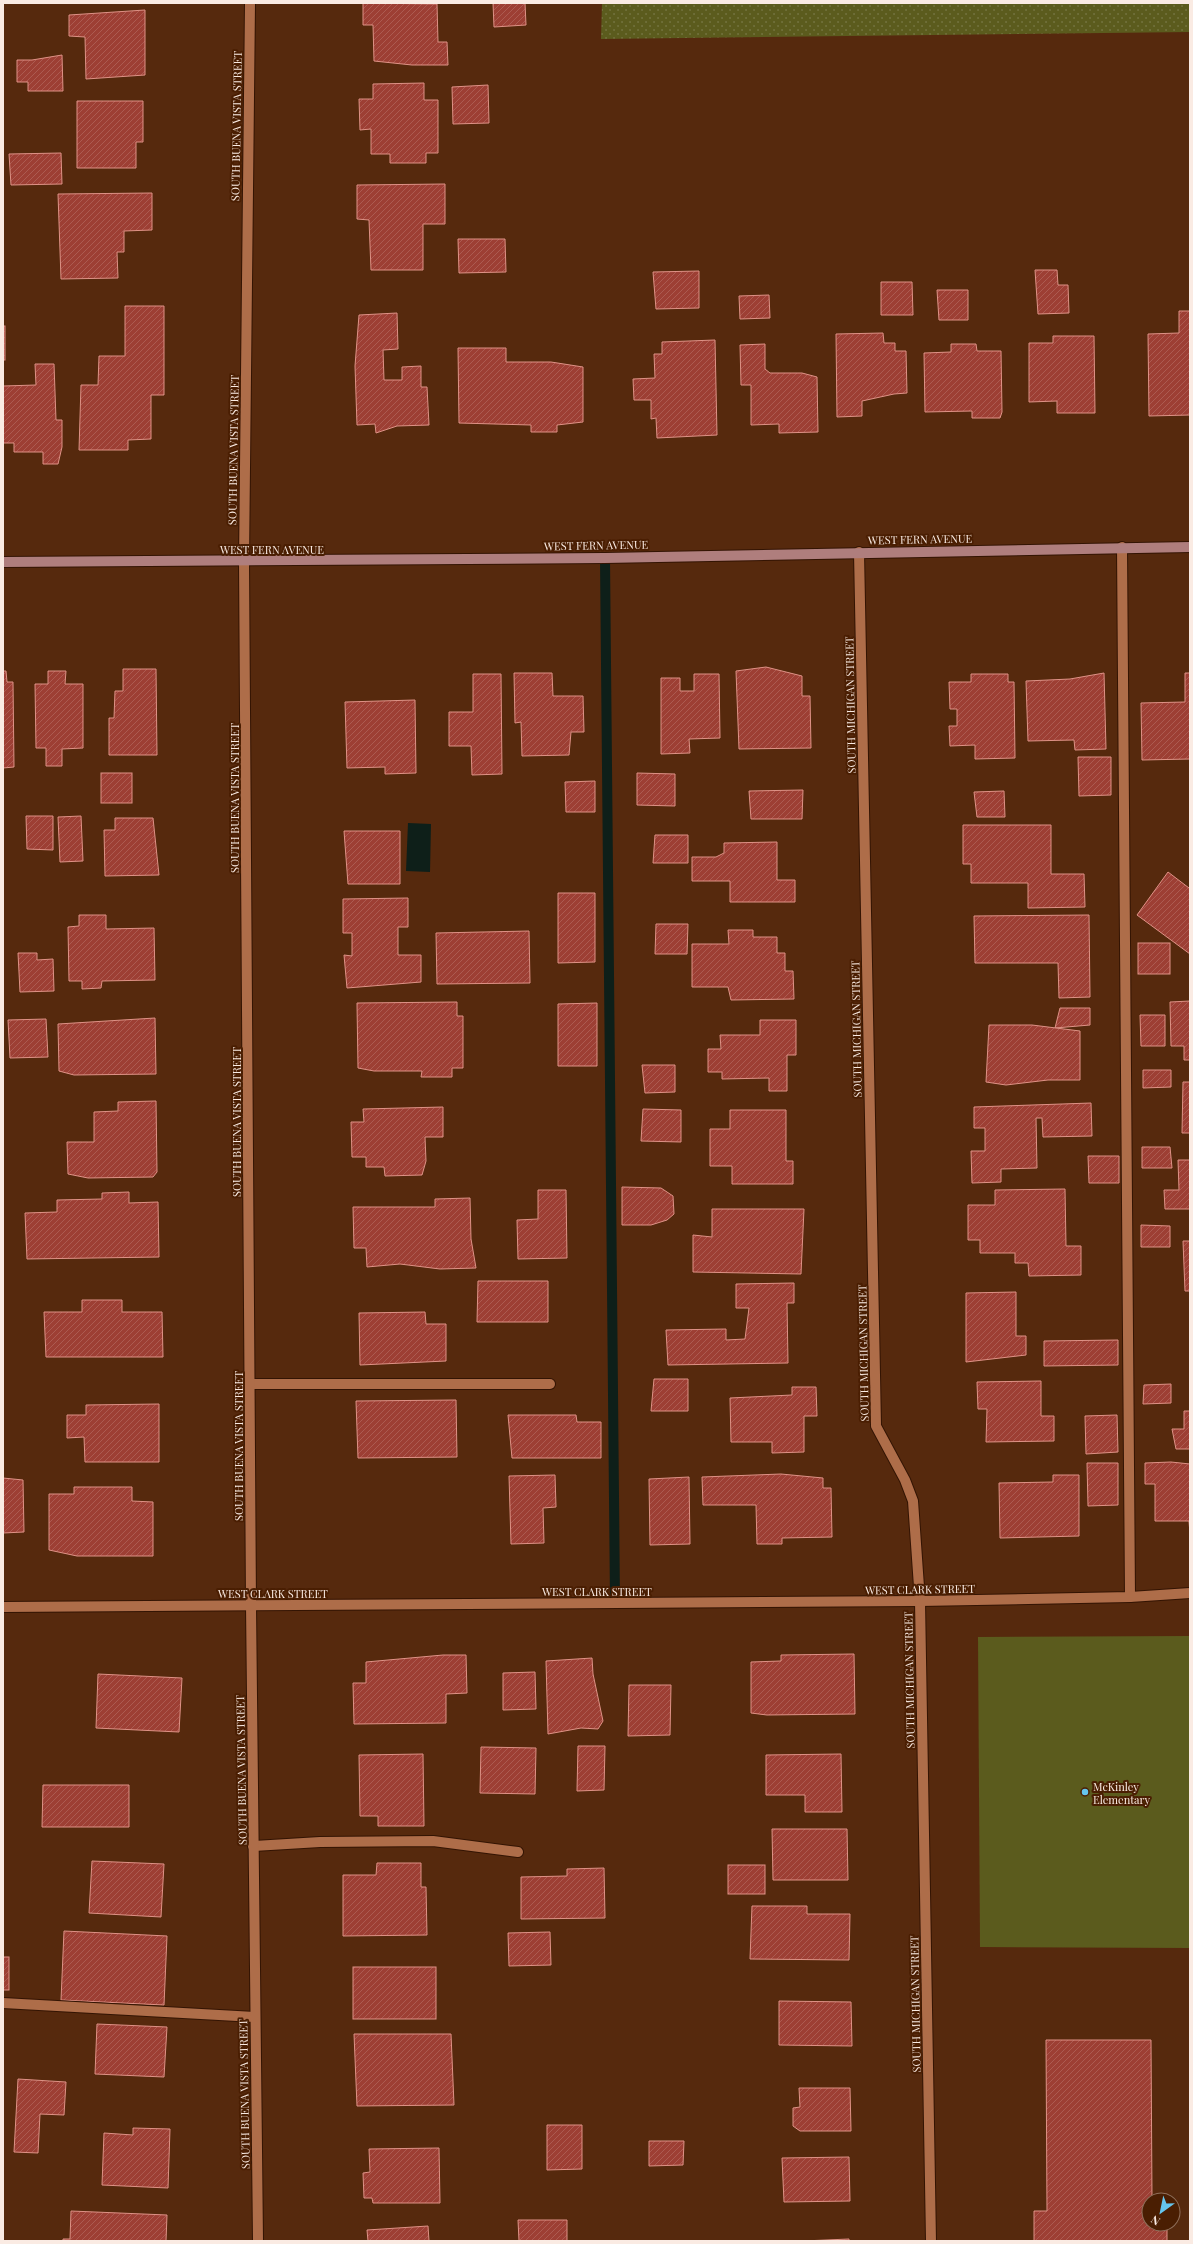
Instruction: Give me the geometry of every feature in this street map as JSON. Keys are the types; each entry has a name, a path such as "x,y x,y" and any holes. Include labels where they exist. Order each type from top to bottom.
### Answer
{"street":[{"name":"SOUTH BUENA VISTA STREET","path":"250,3 244,561 253,1846 258,2241"},
{"name":"WEST FERN AVENUE","path":"3,562 606,558 1122,547 1190,547"},
{"path":"1122,547 1130,1597"},
{"name":"SOUTH MICHIGAN STREET","path":"859,552 876,1426 905,1480 913,1501 920,1602 931,2241"},
{"path":"250,1384 550,1384"},
{"name":"WEST CLARK STREET","path":"3,1606 920,1602 1130,1597 1190,1594"},
{"path":"253,1846 320,1842 433,1842 518,1852"},
{"path":"3,2003 256,2017"}],"shaded area":[{"path":"602,3 1190,3 1190,32 601,39"},
{"path":"408,823 431,824 430,872 406,871"},
{"path":"1190,1636 1190,1948 980,1947 978,1637"}],"building":[{"path":"363,3 437,4 438,42 447,42 448,65 412,65 374,61 373,25 363,25"},
{"path":"493,3 525,3 526,25 494,27"},
{"path":"145,10 145,75 86,79 85,37 69,36 69,15"},
{"path":"62,55 63,91 28,91 28,82 17,82 17,60 32,60"},
{"path":"424,83 424,100 438,100 438,153 426,153 426,163 390,163 390,154 371,154 371,129 360,130 359,99 373,99 373,84"},
{"path":"488,85 489,123 453,124 452,87"},
{"path":"77,101 143,101 143,142 136,142 136,168 77,168"},
{"path":"61,153 62,184 11,185 9,154"},
{"path":"445,184 445,224 423,224 423,270 371,270 369,220 357,219 357,185"},
{"path":"152,193 152,230 124,231 124,252 117,252 118,278 61,279 58,194"},
{"path":"458,239 505,239 506,272 459,273"},
{"path":"1035,270 1057,270 1058,285 1068,285 1069,313 1038,314"},
{"path":"699,271 699,308 656,309 653,272"},
{"path":"881,282 912,282 913,315 881,315"},
{"path":"937,290 968,290 968,320 939,320"},
{"path":"769,295 770,318 740,319 739,296"},
{"path":"125,306 164,306 164,395 151,395 151,439 128,440 128,450 79,450 81,385 98,385 99,356 125,356"},
{"path":"1179,311 1190,311 1190,415 1149,416 1148,334 1179,333"},
{"path":"397,313 398,349 383,350 384,380 402,380 402,367 421,366 421,387 427,387 429,425 397,426 376,433 375,424 357,425 355,366 359,315"},
{"path":"3,326 5,326 5,360 3,360"},
{"path":"883,333 884,343 895,343 895,351 906,351 907,393 894,394 862,401 862,416 837,417 836,334"},
{"path":"1053,336 1094,336 1095,413 1057,413 1057,401 1029,402 1029,343 1053,343"},
{"path":"715,340 717,435 657,438 656,418 651,419 651,400 634,400 633,379 655,378 654,354 662,354 662,342"},
{"path":"765,344 765,369 770,373 802,373 817,377 818,432 779,433 779,424 751,425 751,385 741,385 740,345"},
{"path":"951,344 976,344 977,351 1001,351 1002,412 1000,418 972,418 972,411 925,412 924,353 951,352"},
{"path":"458,348 506,348 506,362 551,362 583,367 583,422 557,425 557,432 531,432 531,425 459,423"},
{"path":"35,364 54,364 56,420 62,420 62,447 58,464 43,464 43,452 14,452 14,443 3,443 3,386 36,385"},
{"path":"766,667 802,676 802,696 810,696 811,748 739,749 736,671"},
{"path":"123,669 156,669 157,755 109,755 109,718 114,718 115,691 123,691"},
{"path":"3,671 6,671 7,682 13,682 14,767 3,768"},
{"path":"48,671 66,671 65,684 83,684 83,748 62,749 62,766 46,766 46,748 36,748 35,684 48,684"},
{"path":"514,673 552,673 553,696 583,696 584,732 571,732 569,755 522,756 521,722 515,723"},
{"path":"1104,673 1106,749 1075,750 1074,740 1028,741 1026,681 1070,679"},
{"path":"1185,673 1190,673 1190,759 1142,760 1141,703 1185,702"},
{"path":"473,674 501,674 502,774 472,775 471,746 449,746 449,712 473,712"},
{"path":"694,674 719,674 720,738 689,739 690,753 661,754 661,678 680,678 680,691 694,691"},
{"path":"971,674 1008,674 1008,682 1014,682 1015,758 975,759 975,745 950,746 949,726 957,726 957,709 950,709 949,682 971,682"},
{"path":"415,700 416,773 385,774 385,767 347,768 345,702"},
{"path":"1078,757 1111,757 1111,795 1079,796"},
{"path":"101,773 132,773 132,803 101,803"},
{"path":"637,773 675,774 675,806 637,805"},
{"path":"595,781 595,812 566,812 565,782"},
{"path":"803,790 802,819 751,819 749,791"},
{"path":"1004,791 1005,817 977,817 974,792"},
{"path":"26,816 53,816 53,850 27,849"},
{"path":"81,816 83,861 60,862 58,817"},
{"path":"115,818 153,818 159,875 105,876 104,830 115,830"},
{"path":"963,825 1051,825 1051,874 1084,874 1085,907 1028,908 1028,883 971,883 971,864 963,864"},
{"path":"344,831 400,831 400,884 348,884"},
{"path":"655,835 688,835 688,863 653,863"},
{"path":"777,842 777,880 795,880 795,902 730,902 730,881 692,881 692,857 716,857 724,853 724,843"},
{"path":"1168,872 1189,888 1190,886 1190,954 1137,915"},
{"path":"558,893 595,893 595,962 558,963"},
{"path":"408,898 408,927 398,927 398,955 421,955 421,982 347,988 344,955 352,956 352,933 343,933 343,899"},
{"path":"79,915 106,915 106,929 154,928 155,980 102,981 101,988 82,989 82,981 69,981 68,927 79,926"},
{"path":"1089,915 1090,997 1059,998 1058,963 975,963 974,916"},
{"path":"656,924 688,924 687,954 655,954"},
{"path":"728,930 753,930 753,937 777,937 777,953 785,953 785,971 793,971 794,999 731,1000 728,987 692,987 692,944 729,944"},
{"path":"529,931 530,983 437,984 436,933"},
{"path":"1138,943 1170,943 1170,974 1138,974"},
{"path":"18,953 37,953 37,960 53,959 54,991 20,992"},
{"path":"1190,1001 1190,1060 1184,1060 1184,1046 1171,1046 1170,1002"},
{"path":"457,1002 457,1016 463,1016 463,1068 452,1068 452,1077 421,1077 422,1071 374,1071 358,1068 357,1003"},
{"path":"597,1003 597,1066 558,1066 558,1004"},
{"path":"1060,1008 1090,1008 1090,1025 1055,1028"},
{"path":"1140,1015 1165,1015 1165,1046 1141,1046"},
{"path":"155,1018 156,1074 74,1075 59,1071 58,1024"},
{"path":"46,1019 48,1057 10,1058 8,1020"},
{"path":"760,1020 796,1020 796,1055 787,1055 787,1091 769,1091 769,1078 722,1079 722,1072 708,1072 708,1049 721,1049 720,1035 760,1035"},
{"path":"989,1025 1032,1025 1080,1031 1080,1080 1048,1080 1006,1085 986,1082"},
{"path":"642,1065 675,1065 675,1092 645,1093"},
{"path":"1143,1070 1171,1070 1171,1087 1143,1088"},
{"path":"1183,1082 1190,1082 1190,1133 1182,1133"},
{"path":"156,1101 157,1172 153,1177 88,1178 68,1174 67,1142 94,1142 94,1112 118,1111 118,1102"},
{"path":"1091,1103 1092,1136 1043,1137 1042,1118 1036,1118 1037,1168 1001,1169 1001,1182 972,1183 971,1151 985,1151 985,1128 974,1128 974,1107"},
{"path":"443,1107 443,1137 425,1137 426,1161 422,1175 385,1176 384,1167 366,1167 366,1157 352,1157 351,1122 364,1122 363,1109"},
{"path":"643,1109 681,1110 681,1142 641,1141"},
{"path":"730,1110 786,1110 786,1161 793,1161 793,1184 732,1184 732,1166 710,1166 710,1129 730,1129"},
{"path":"1142,1147 1170,1147 1172,1168 1142,1168"},
{"path":"1088,1156 1119,1156 1119,1183 1089,1183"},
{"path":"1178,1160 1190,1160 1190,1209 1165,1209 1164,1190 1179,1190"},
{"path":"622,1187 661,1188 673,1196 674,1214 667,1220 651,1225 622,1225"},
{"path":"1065,1189 1066,1246 1081,1246 1081,1275 1029,1276 1028,1263 1015,1263 1015,1253 980,1253 980,1240 968,1240 968,1205 995,1205 995,1190"},
{"path":"538,1190 566,1190 567,1258 518,1259 517,1220 538,1219"},
{"path":"129,1192 129,1203 158,1202 159,1257 27,1259 25,1213 57,1212 57,1200 102,1199 102,1193"},
{"path":"470,1198 471,1239 476,1268 440,1269 400,1264 367,1267 366,1248 354,1248 353,1207 435,1207 435,1199"},
{"path":"712,1209 804,1209 801,1274 693,1272 693,1235 712,1237"},
{"path":"1141,1225 1170,1226 1170,1247 1141,1247"},
{"path":"1183,1241 1190,1241 1190,1291 1185,1291"},
{"path":"478,1281 548,1281 548,1322 477,1322"},
{"path":"794,1283 794,1303 787,1303 788,1363 668,1365 666,1330 726,1329 726,1340 745,1339 749,1308 736,1308 736,1284"},
{"path":"1016,1292 1016,1336 1026,1336 1026,1355 966,1362 966,1293"},
{"path":"82,1300 122,1300 122,1312 162,1312 163,1357 46,1357 44,1312 82,1312"},
{"path":"425,1312 426,1324 446,1324 446,1361 360,1365 359,1313"},
{"path":"1118,1340 1118,1365 1044,1366 1044,1341"},
{"path":"654,1379 688,1379 688,1411 651,1411"},
{"path":"1041,1381 1041,1416 1054,1416 1054,1441 986,1442 987,1409 978,1409 977,1382"},
{"path":"1171,1384 1171,1403 1143,1404 1144,1385"},
{"path":"792,1387 816,1387 817,1416 804,1416 804,1452 772,1453 772,1442 731,1442 730,1398 792,1395"},
{"path":"456,1400 457,1457 358,1458 356,1401"},
{"path":"159,1404 159,1462 85,1462 84,1437 67,1438 67,1415 86,1415 86,1405"},
{"path":"1184,1411 1190,1411 1190,1449 1176,1449 1172,1429 1184,1429"},
{"path":"508,1415 576,1415 577,1422 601,1422 601,1458 512,1458"},
{"path":"1117,1415 1118,1452 1086,1454 1085,1416"},
{"path":"1171,1462 1190,1464 1190,1534 1189,1521 1155,1521 1155,1484 1145,1484 1145,1463"},
{"path":"1087,1463 1118,1463 1118,1505 1088,1506"},
{"path":"781,1474 823,1478 823,1488 831,1488 832,1537 782,1538 782,1544 757,1544 756,1505 703,1505 702,1477"},
{"path":"555,1475 556,1507 543,1508 544,1543 511,1544 509,1476"},
{"path":"1053,1475 1079,1475 1079,1536 1000,1538 999,1483 1053,1482"},
{"path":"689,1477 690,1544 650,1545 649,1479"},
{"path":"3,1478 23,1480 24,1532 3,1533"},
{"path":"74,1487 132,1487 132,1501 153,1502 153,1556 77,1556 49,1550 49,1494 74,1494"},
{"path":"854,1654 855,1714 767,1715 751,1713 751,1662 781,1661 781,1655"},
{"path":"443,1655 466,1655 467,1693 446,1694 446,1723 354,1724 353,1683 366,1683 366,1662"},
{"path":"592,1658 593,1674 603,1721 598,1729 581,1728 548,1734 546,1661"},
{"path":"535,1672 536,1709 503,1710 503,1673"},
{"path":"98,1674 182,1678 179,1732 96,1728"},
{"path":"629,1685 671,1685 670,1735 628,1736"},
{"path":"578,1746 605,1746 604,1790 577,1791"},
{"path":"481,1747 536,1748 535,1794 480,1793"},
{"path":"423,1754 424,1826 378,1826 378,1816 360,1816 359,1755"},
{"path":"841,1754 842,1812 805,1812 805,1795 766,1795 766,1755"},
{"path":"43,1785 129,1785 129,1827 42,1827"},
{"path":"772,1829 847,1829 848,1880 773,1880"},
{"path":"92,1861 164,1864 161,1917 89,1913"},
{"path":"377,1863 421,1863 421,1887 426,1887 427,1935 343,1936 343,1875 376,1875"},
{"path":"728,1865 765,1865 765,1894 728,1894"},
{"path":"604,1868 605,1918 521,1919 521,1877 567,1876 567,1869"},
{"path":"752,1906 807,1906 807,1914 850,1914 849,1960 750,1959"},
{"path":"64,1931 167,1936 164,2005 61,2000"},
{"path":"550,1932 551,1965 509,1966 508,1933"},
{"path":"3,1957 9,1957 9,1990 3,1990"},
{"path":"353,1967 436,1967 436,2019 353,2019"},
{"path":"779,2001 851,2002 852,2046 779,2045"},
{"path":"97,2024 167,2027 164,2077 95,2074"},
{"path":"354,2034 451,2034 454,2105 357,2106"},
{"path":"1046,2040 1151,2040 1152,2192 1141,2192 1141,2232 1167,2232 1167,2241 1034,2241 1034,2211 1047,2211"},
{"path":"18,2079 66,2082 64,2115 40,2114 38,2153 14,2152"},
{"path":"799,2088 850,2088 851,2131 800,2131 793,2126 793,2108 800,2107"},
{"path":"547,2125 582,2125 582,2169 547,2170"},
{"path":"133,2128 170,2129 168,2188 102,2185 104,2133 133,2135"},
{"path":"649,2141 684,2141 683,2165 649,2166"},
{"path":"439,2148 440,2203 373,2203 372,2198 364,2198 363,2173 370,2172 369,2149"},
{"path":"849,2157 850,2201 784,2202 782,2158"},
{"path":"71,2211 167,2215 166,2241 63,2241 63,2239 70,2239"},
{"path":"518,2220 567,2220 567,2241 519,2241"},
{"path":"428,2226 429,2241 368,2241 367,2230"},
{"path":"849,2239 849,2241 803,2241"}],"waterway":[{"path":"605,558 615,1602"}],"place":[{"name":"McKinley Elementary","path":"1085,1792"}]}
